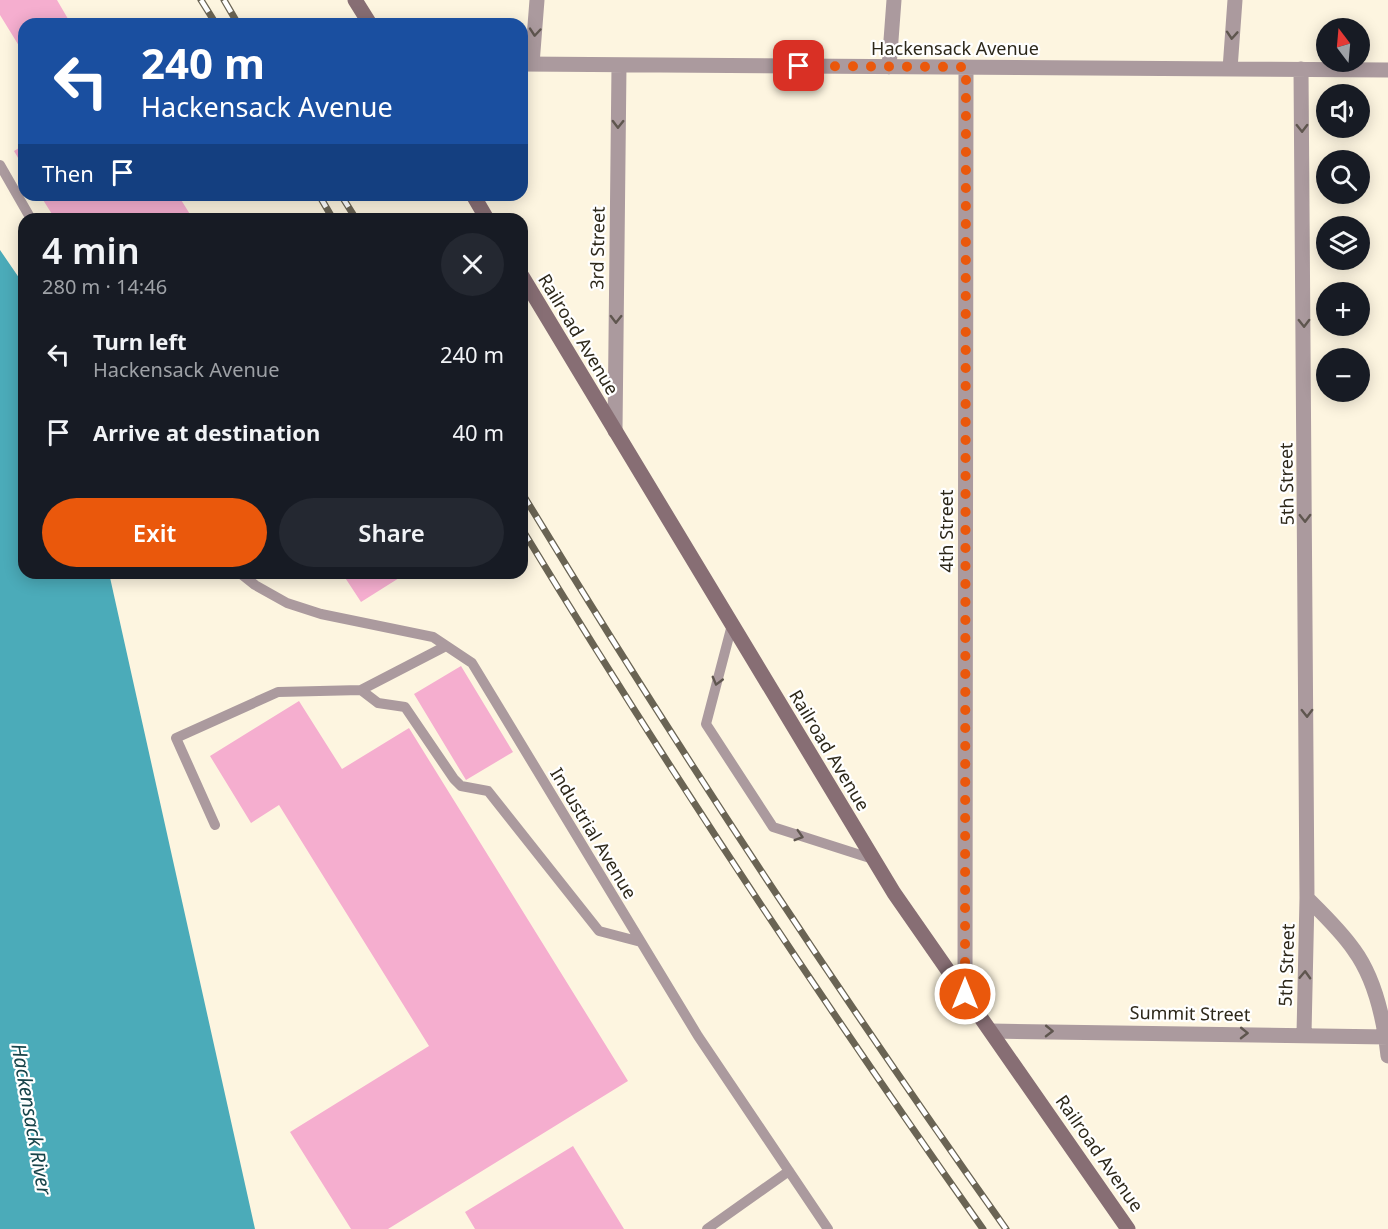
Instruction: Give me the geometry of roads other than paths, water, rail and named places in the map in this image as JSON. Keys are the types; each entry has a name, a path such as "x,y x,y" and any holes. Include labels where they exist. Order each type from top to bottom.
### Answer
{"main road":[{"path":"355,0 366,18"},
{"name":"Railroad Avenue","path":"528,286 894,894 1128,1229"}],"street":[{"path":"528,58 537,0"},
{"path":"889,67 894,0"},
{"path":"1230,69 1235,0"},
{"name":"Hackensack Avenue","path":"528,64 1388,70"},
{"name":"3rd Street","path":"615,431 619,66"},
{"name":"4th Street","path":"965,994 966,67"},
{"name":"5th Street","path":"1301,69 1308,898 1304,1034"},
{"name":"5th Street","path":"1308,898 1354,950 1367,972 1376,995 1387,1037 1388,1056"},
{"name":"Summit Street","path":"991,1030 1387,1037"}],"lane":[{"path":"0,165 18,196"},
{"name":"Industrial Avenue","path":"248,579 287,603 321,614 434,637 472,663 698,1036 828,1229"},
{"path":"732,625 706,724 773,827 873,859"},
{"path":"215,825 176,738 278,692 361,690 446,646"},
{"path":"361,690 378,703 405,707 454,779 461,786 488,791 599,931 641,942"},
{"path":"707,1229 789,1171"}],"water":[{"name":"Hackensack River","path":"0,250 18,276 18,579 110,579 255,1229 0,1229"}],"railway":[{"path":"201,0 212,18"},
{"path":"224,0 234,18"},
{"path":"322,201 330,213"},
{"path":"345,201 352,213"},
{"path":"528,503 579,587 757,865 880,1048 1006,1229"},
{"path":"528,539 746,883 863,1057 983,1229"}]}
